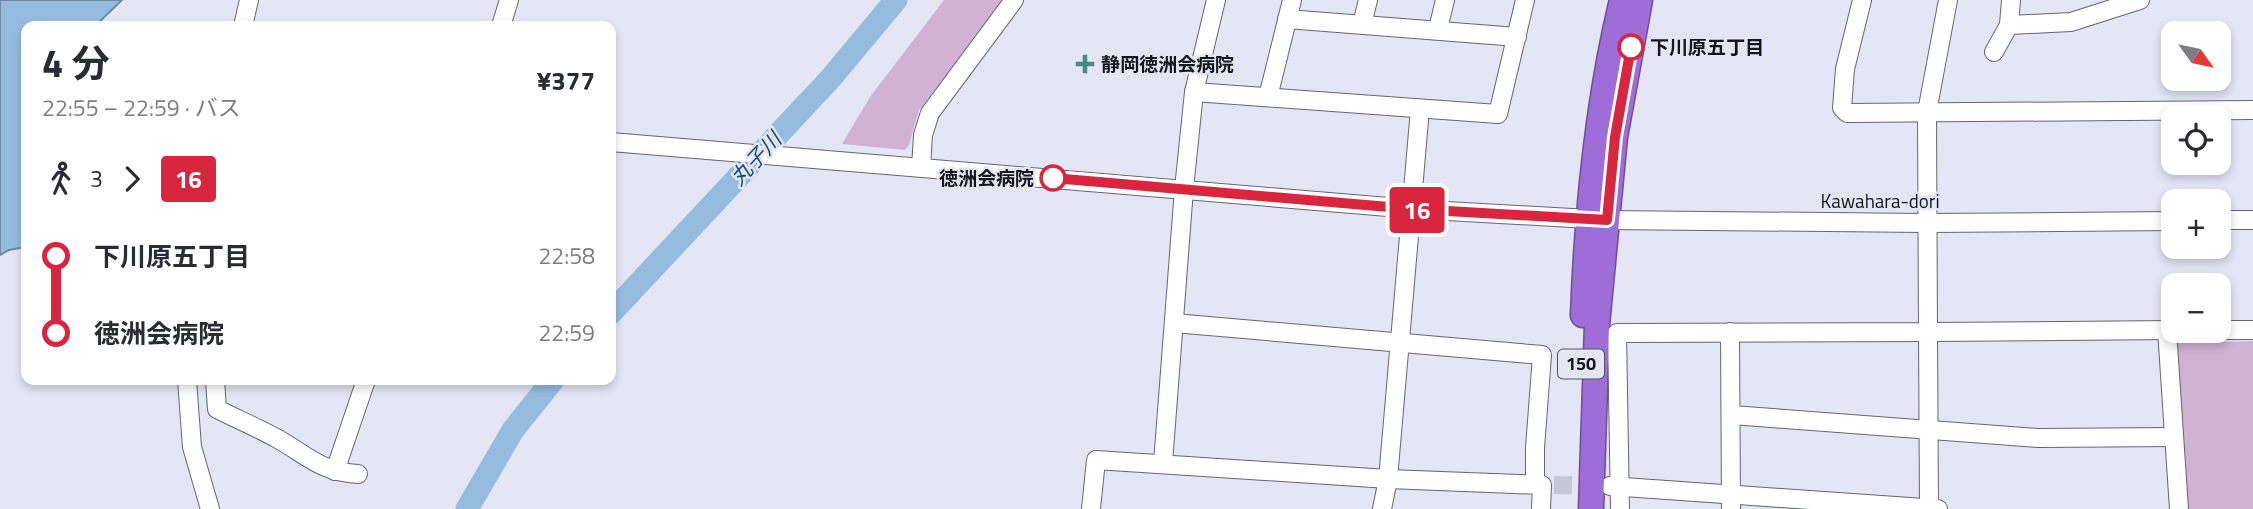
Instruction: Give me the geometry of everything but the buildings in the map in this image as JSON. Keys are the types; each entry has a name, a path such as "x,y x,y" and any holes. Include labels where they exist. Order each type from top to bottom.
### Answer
{"highway":[{"name":"150","path":"1576,509 1609,58 1622,0"},
{"name":"150","path":"1591,509 1597,337 1597,219 1640,0"}],"street":[{"path":"244,21 249,0"},
{"path":"503,21 509,0"},
{"path":"921,167 923,135 929,113 1014,0"},
{"path":"1163,463 1184,188 1195,92 1216,0"},
{"path":"1268,97 1292,0"},
{"path":"1362,24 1368,0"},
{"path":"1438,29 1445,0"},
{"path":"1195,92 1498,114 1525,0"},
{"path":"1862,0 1845,69 1842,108 1847,113 2253,110"},
{"path":"1929,509 1927,112 1948,0"},
{"path":"1994,52 2009,25 2011,0"},
{"path":"2009,25 2054,25 2071,22 2140,0"},
{"path":"1287,19 1517,37"},
{"path":"1382,509 1388,479 1420,109"},
{"name":"Kawahara-dori","path":"616,142 1412,209 1597,219 1926,223 2161,221"},
{"path":"2231,220 2253,220"},
{"path":"1174,323 1542,355 1535,449 1544,485 1541,509"},
{"path":"1620,509 1614,486 1617,333 2161,330"},
{"path":"2231,330 2253,330"},
{"path":"1730,332 1732,501"},
{"path":"2170,343 2179,509"},
{"path":"187,385 192,447 210,509"},
{"path":"204,385 217,399"},
{"path":"216,385 218,409 276,439 321,467 358,474"},
{"path":"335,471 364,385"},
{"path":"1732,415 2038,438 2174,437"},
{"path":"1091,509 1096,460 1388,479 1544,485"},
{"path":"1614,486 1732,501 1938,509"}],"shaded area":[{"path":"944,0 1003,0 919,110 909,145 905,150 842,144 870,97"},
{"path":"2253,341 2253,509 2186,509 2176,343"}],"water":[{"path":"0,0 122,0 100,21 21,21 21,248 0,255"}],"waterway":[{"name":"丸子川","path":"616,308 830,79 896,0"},
{"name":"丸子川","path":"467,509 513,430 549,385"}],"tunnel":[{"path":"1554,485 1603,486"}],"bus line":[{"name":"16","path":"1053,178 1412,209 1607,220 1615,137 1631,47"}],"place":[{"name":"下川原五丁目","path":"1631,47"},
{"name":"静岡徳洲会病院","path":"1085,64"},
{"name":"徳洲会病院","path":"1053,178"}]}
